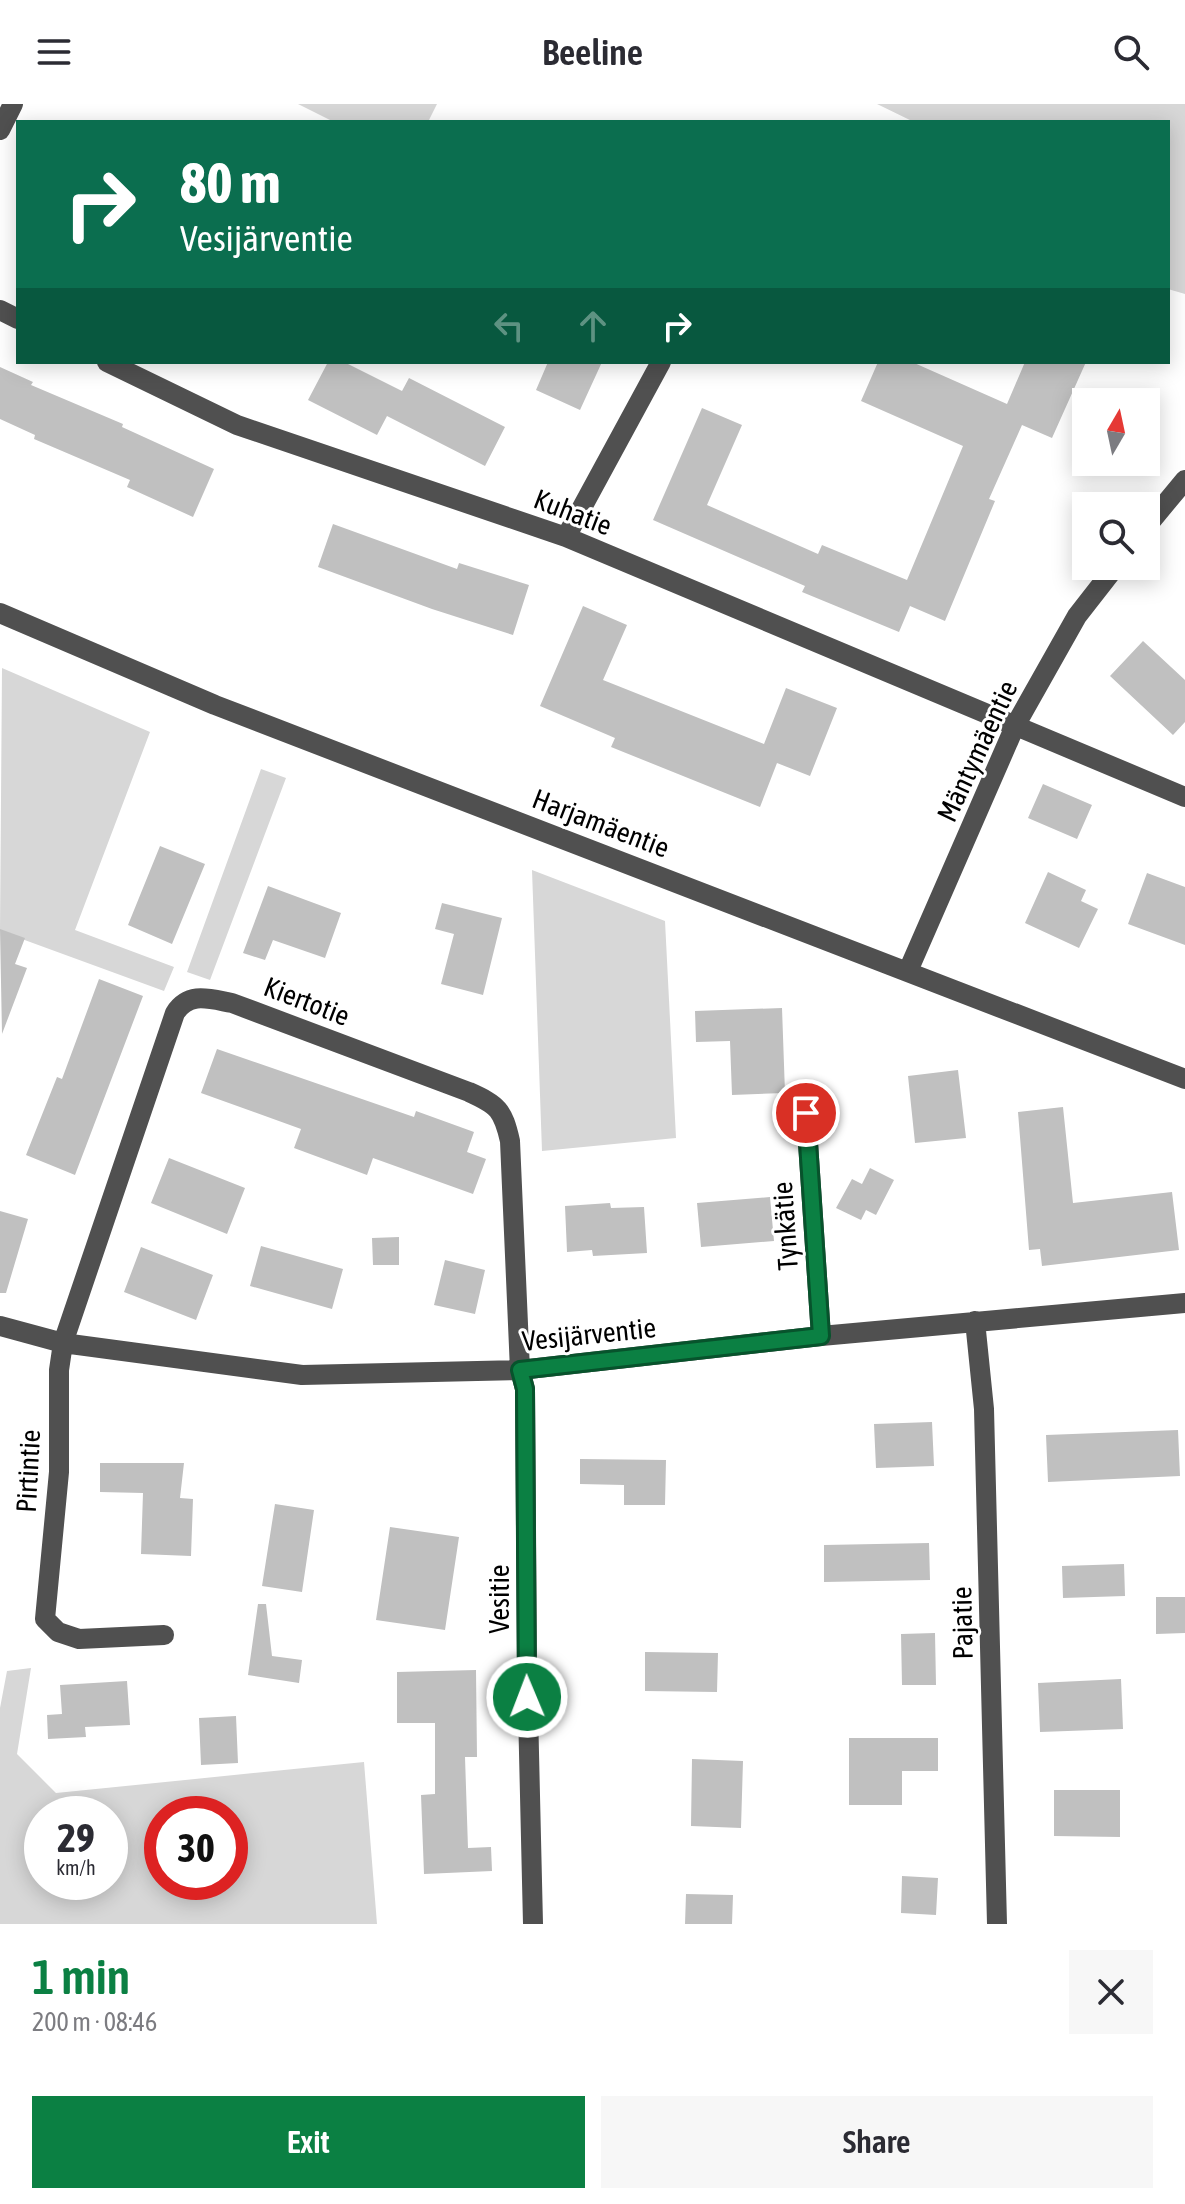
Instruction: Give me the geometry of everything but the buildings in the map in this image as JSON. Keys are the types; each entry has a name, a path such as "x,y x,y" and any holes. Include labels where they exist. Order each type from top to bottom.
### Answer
{"street":[{"path":"0,130 13,104"},
{"name":"Kuhatie","path":"111,364 237,425 566,537 1185,797"},
{"path":"566,537 660,364"},
{"path":"1160,510 1185,480"},
{"name":"Mäntymäentie","path":"908,971 1015,726 1077,616 1105,580"},
{"name":"Harjamäentie","path":"0,613 215,705 1185,1079"},
{"name":"Kiertotie","path":"63,1343 175,1013 181,1003 198,996 232,1003 469,1092 491,1102 504,1115 510,1141 520,1370"},
{"name":"Tynkätie","path":"806,1113 821,1336"},
{"name":"Vesijärventie","path":"0,1326 63,1343 302,1375 520,1370 821,1336 1185,1303"},
{"name":"Pajatie","path":"975,1321 984,1409 997,1924"},
{"name":"Pirtintie","path":"63,1343 59,1370 59,1472 45,1619 58,1632 79,1639 164,1635"},
{"name":"Vesitie","path":"520,1370 525,1389 533,1924"}],"shaded area":[{"path":"298,104 437,104 429,120 330,120"},
{"path":"877,104 1185,104 1185,294 1170,290 1170,120 910,120"},
{"path":"2,668 150,732 75,930 174,967 164,991 0,931"},
{"path":"261,769 286,778 210,980 187,972"},
{"path":"532,870 665,921 676,1138 542,1151"},
{"path":"31,1668 17,1754 56,1793 364,1762 377,1924 0,1924 0,1708 7,1671"}],"route":[{"path":"527,1697 525,1389 520,1370 821,1336 806,1113"}]}
